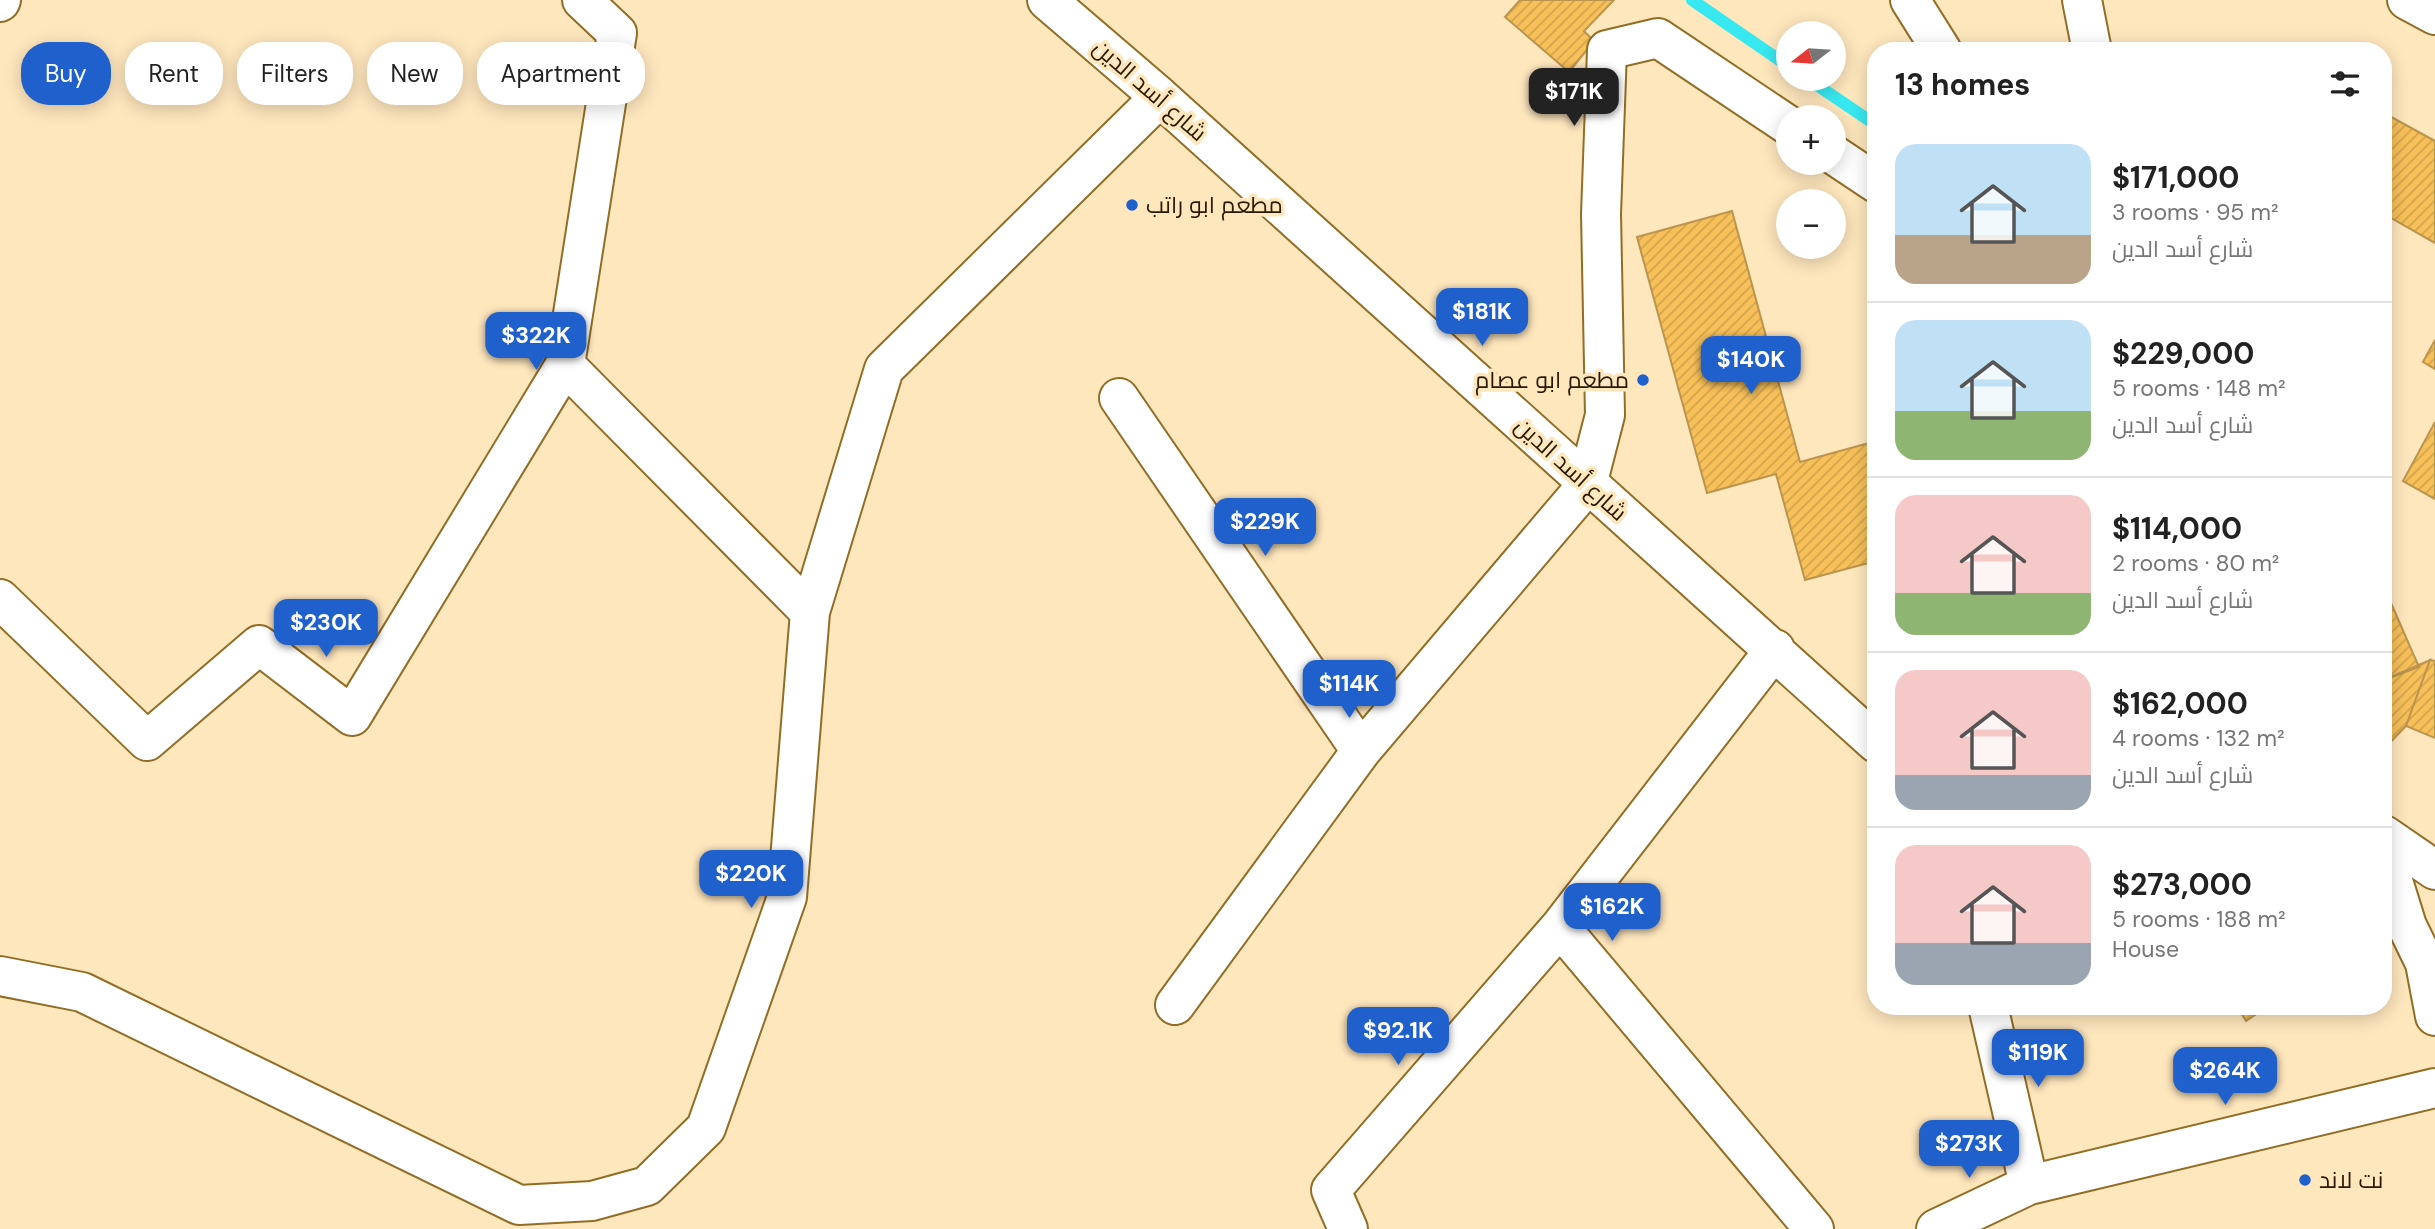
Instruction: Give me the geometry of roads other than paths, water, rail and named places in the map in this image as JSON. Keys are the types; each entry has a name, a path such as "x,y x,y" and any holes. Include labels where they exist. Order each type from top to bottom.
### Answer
{"street":[{"path":"0,598 147,740 259,645 352,716 565,365 617,33 582,0"},
{"name":"شارع أسد الدين","path":"1047,0 1160,97 1587,485 1775,649 1867,735"},
{"path":"1910,0 1936,42"},
{"path":"2082,0 2090,42"},
{"path":"2407,0 2435,15"},
{"path":"1175,1005 1361,751 1587,485 1605,415 1601,214 1607,50 1658,38 1776,117"},
{"path":"0,976 82,992 519,1205 602,1215 647,1186 706,1128 787,897 810,612 884,369 1160,97"},
{"path":"1846,163 1867,177"},
{"path":"565,365 810,612"},
{"path":"1119,398 1361,751"},
{"path":"1348,1229 1331,1190 1560,927 1775,649"},
{"path":"2392,840 2435,870"},
{"path":"2392,878 2407,926 2425,963 2435,1016"},
{"path":"1560,927 1814,1229"},
{"path":"1990,1015 2029,1185"},
{"path":"1936,1229 2029,1185 2435,1088"}],"waterway":[{"path":"1692,0 1776,58"},
{"path":"1826,91 1867,119"}],"place":[{"name":"مطعم ابو راتب","path":"1132,205"},
{"name":"مطعم ابو عصام","path":"1643,380"},
{"name":"نت لاند","path":"2305,1180"}]}
